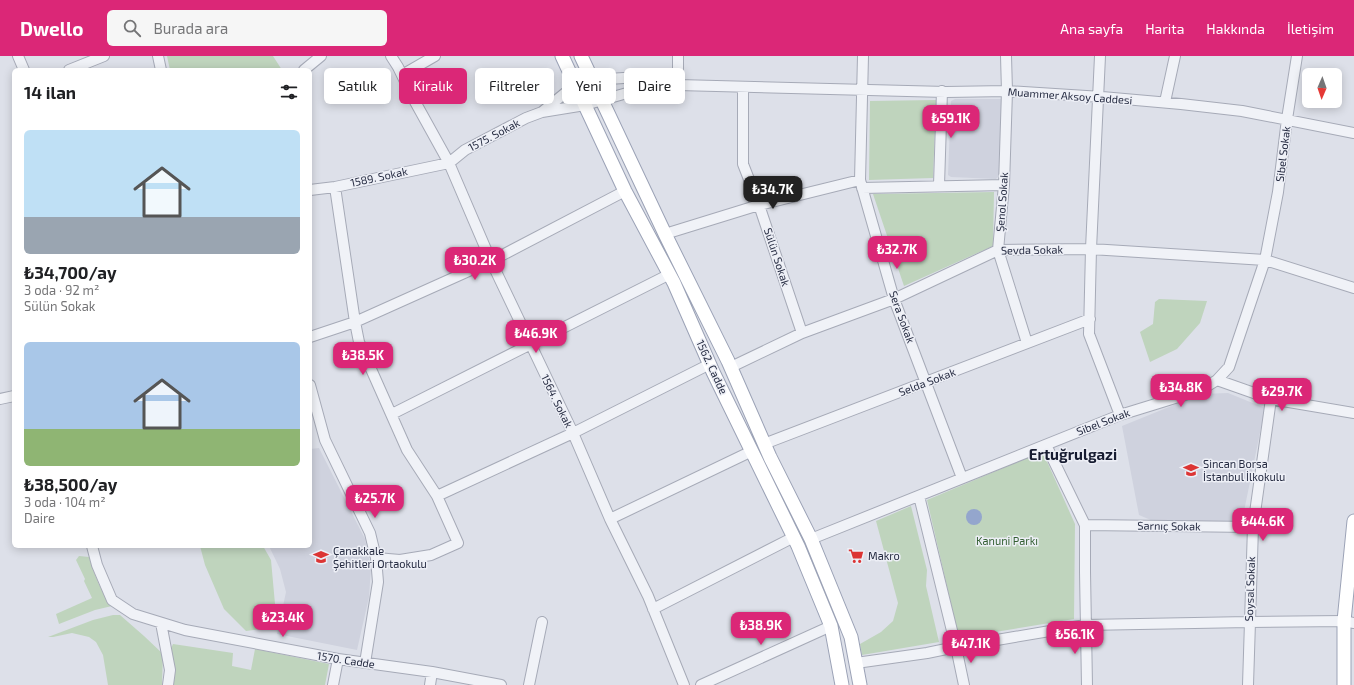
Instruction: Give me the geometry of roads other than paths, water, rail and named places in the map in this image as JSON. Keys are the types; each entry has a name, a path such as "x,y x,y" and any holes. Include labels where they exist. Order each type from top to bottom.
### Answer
{"main road":[{"name":"1562. Cadde","path":"562,56 567,68"},
{"name":"1562. Cadde","path":"581,56 587,68"},
{"name":"1562. Cadde","path":"605,104 665,234 731,367 764,444 811,539 851,637 860,685"},
{"name":"1562. Cadde","path":"585,106 626,190 670,274 710,364 794,537 831,626 842,685"},
{"path":"1344,685 1354,521"}],"street":[{"path":"18,56 23,68"},
{"path":"74,68 104,56"},
{"path":"158,56 161,68"},
{"path":"306,68 321,56"},
{"name":"1564. Sokak","path":"391,56 399,70"},
{"path":"414,68 435,56"},
{"path":"678,56 678,68"},
{"name":"Sera Sokak","path":"863,56 861,184 894,299 962,478"},
{"name":"Şenol Sokak","path":"1006,56 1007,91 1004,185 998,250 1027,343"},
{"path":"1100,56 1097,97 1089,334 1120,415"},
{"path":"1165,102 1175,56"},
{"name":"Sibel Sokak","path":"811,539 1120,415 1201,390 1217,380 1228,367 1265,260 1278,192 1297,56"},
{"name":"Muammer Aksoy Caddesi","path":"685,85 942,92 1007,91 1097,97 1165,102 1242,111 1354,133"},
{"name":"Sülün Sokak","path":"744,87 743,164 760,204 802,333"},
{"path":"939,185 942,92"},
{"path":"542,112 562,96"},
{"name":"1564. Sokak","path":"416,104 448,163 491,262 573,433 610,519 653,609 684,685"},
{"path":"542,112 591,104"},
{"name":"1575. Sokak","path":"448,163 465,150 526,118 542,112"},
{"name":"1589. Sokak","path":"312,190 335,187 448,163"},
{"path":"665,234 760,204 861,184 1004,185"},
{"path":"335,187 359,342 407,450 437,496 458,543 431,554 400,560 376,558"},
{"path":"312,336 355,322 491,262 626,190"},
{"name":"Sevda Sokak","path":"731,367 802,333 894,299 998,250 1091,249 1265,260 1354,288"},
{"path":"392,414 670,274"},
{"name":"Selda Sokak","path":"764,444 1090,319"},
{"path":"437,496 573,433 710,364"},
{"path":"1217,380 1271,399 1354,413"},
{"path":"312,392 325,440 370,533 376,558 378,582 365,663"},
{"path":"0,399 12,396"},
{"name":"Soysal Sokak","path":"1248,685 1253,527 1271,399"},
{"path":"1046,445 1085,525 1087,685"},
{"path":"610,519 752,451"},
{"path":"918,496 956,647 964,685"},
{"name":"Sarnıç Sokak","path":"1085,525 1253,527"},
{"path":"653,609 794,537"},
{"name":"1570. Cadde","path":"93,548 97,565 112,600 133,614 185,630 338,659 432,672 501,685"},
{"path":"529,685 542,622"},
{"path":"856,663 927,653 1086,625 1349,622"},
{"path":"161,623 170,670 168,685"},
{"path":"701,685 831,626"},
{"path":"333,685 338,659"},
{"path":"430,685 432,672"}],"water":[{"path":"974,509 981,514 982,517 977,524 974,525 967,520 966,517 971,510"}],"place":[{"name":"Sincan Borsa İstanbul İlkokulu","path":"1191,470"},
{"name":"Makro","path":"856,556"},
{"name":"Çanakkale Şehitleri Ortaokulu","path":"321,557"}],"district":[{"name":"Ertuğrulgazi","path":"1073,455"}],"park label":[{"name":"Kanuni Parkı","path":"1007,541"}]}
